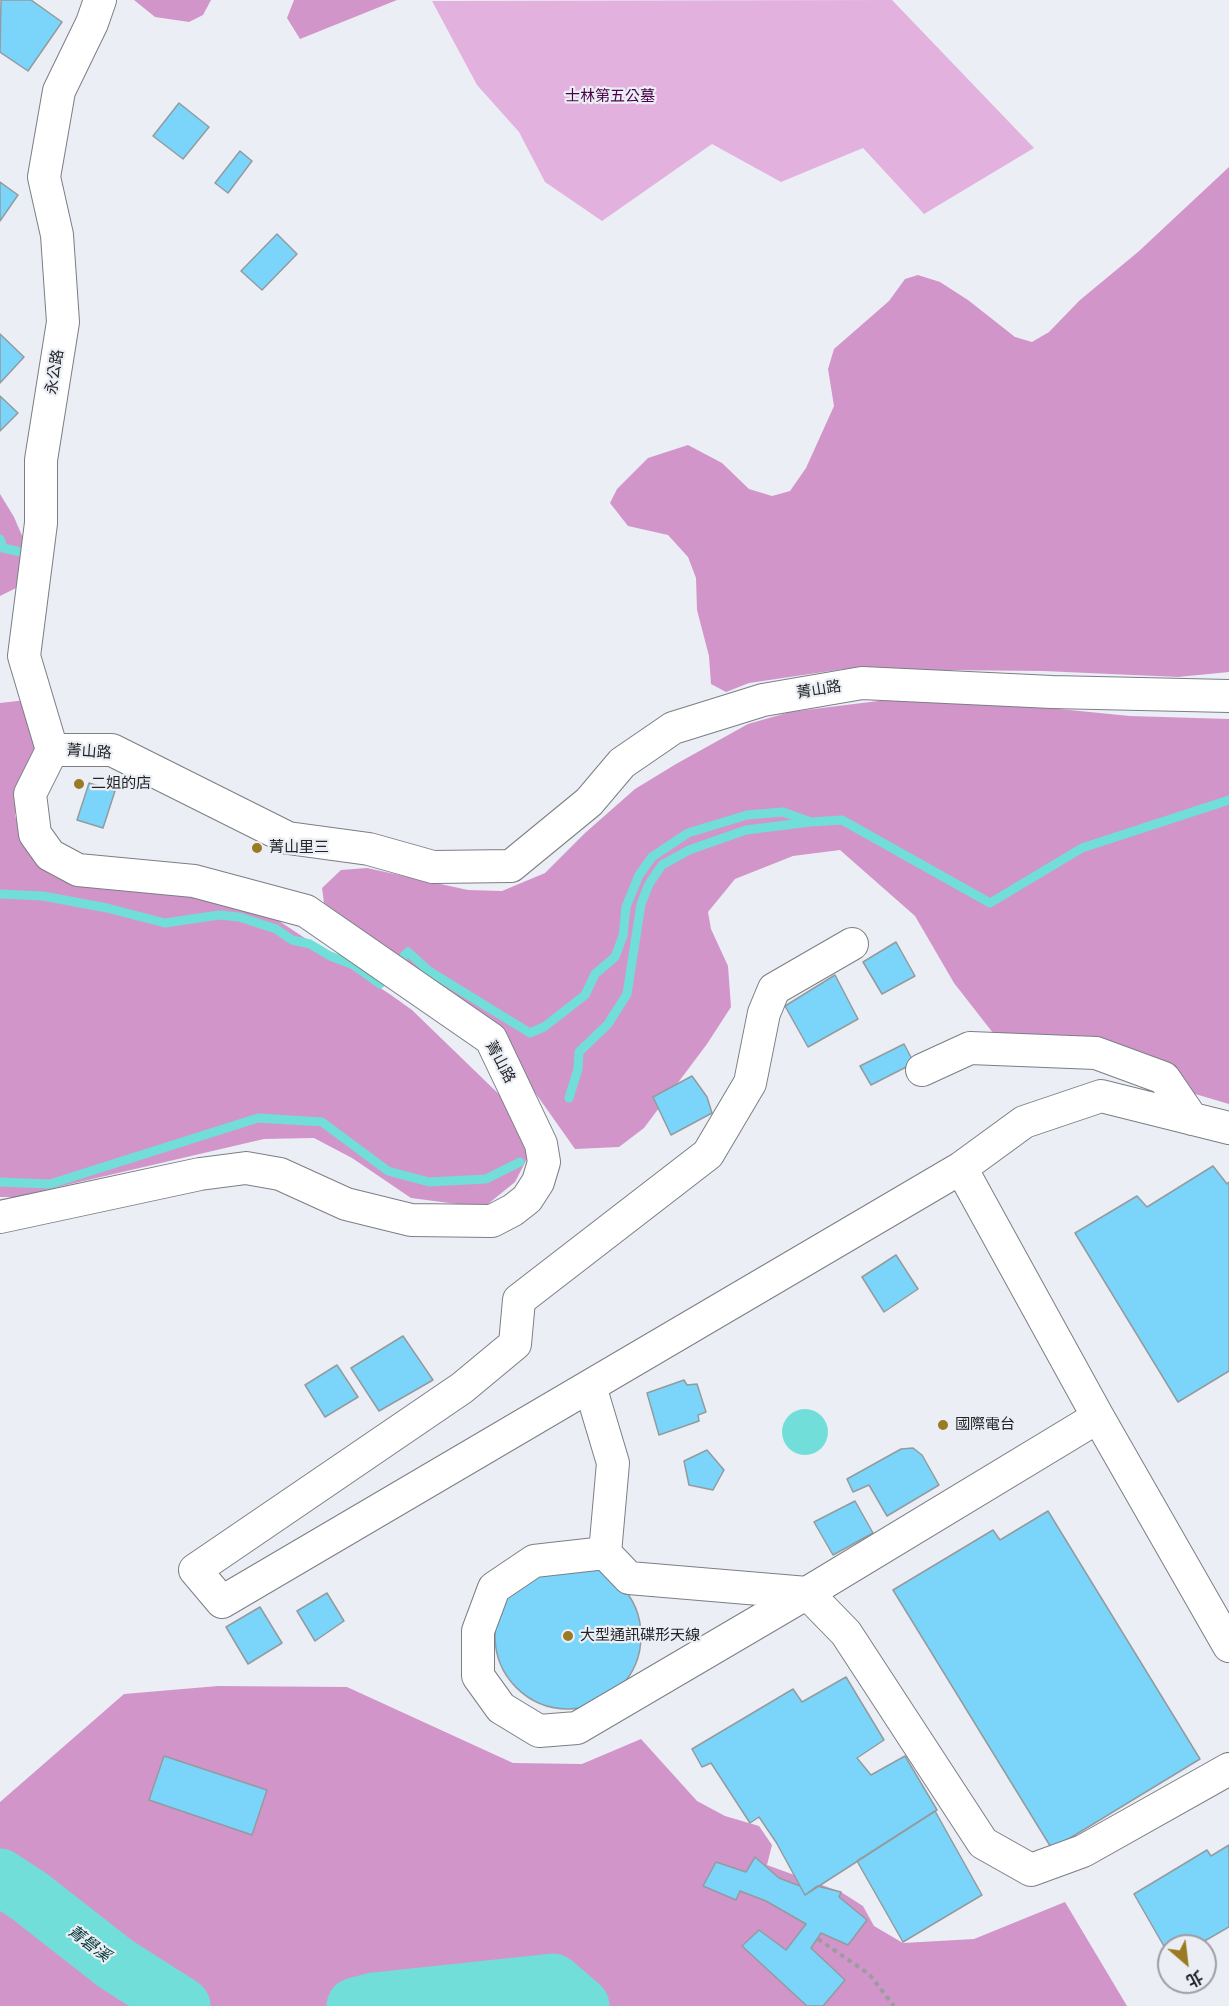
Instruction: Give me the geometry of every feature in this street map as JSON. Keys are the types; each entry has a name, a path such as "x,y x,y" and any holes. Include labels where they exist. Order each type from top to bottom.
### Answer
{"street":[{"name":"永公路","path":"52,750 24,656 41,523 41,460 63,322 57,235 44,177 59,91 92,23 100,0"},
{"name":"菁山路","path":"0,1217 200,1174 246,1168 280,1174 346,1204 411,1220 492,1221 513,1210 527,1199 538,1182 544,1162 541,1144 491,1039 306,911 194,881 78,870 50,855 35,834 30,794 52,750 112,750 288,838 369,849 432,867 511,866 589,802 622,763 672,728 763,700 862,683 1052,692 1229,696"},
{"path":"852,944 774,989 764,1013 750,1083 708,1154 519,1300 515,1344 462,1388 195,1570 222,1602 960,1168 1024,1122 1101,1096 1229,1128"},
{"path":"922,1070 970,1048 1096,1053 1164,1078 1192,1119"},
{"path":"960,1168 1098,1417 1229,1646"},
{"path":"590,1386 613,1463 605,1553 629,1578 807,1593 846,1633 983,1843 1031,1870 1083,1851 1229,1769"},
{"path":"605,1553 534,1561 494,1587 478,1631 478,1676 501,1708 538,1731 577,1728 807,1593 1098,1417"}],"path":[{"path":"818,1940 869,1974 894,2006"}],"green space":[{"name":"士林第五公墓","path":"892,0 1034,148 924,214 863,148 781,182 712,144 602,221 545,182 519,132 477,85 432,1"}],"shaded area":[{"path":"134,0 211,0 203,15 189,22 155,17"},
{"path":"294,0 397,0 300,39 287,18"},
{"path":"1229,167 1229,672 1178,677 1043,671 844,669 749,683 726,692 711,684 709,656 697,610 696,578 688,557 668,535 628,526 610,503 617,489 648,458 688,445 722,463 749,489 772,496 790,491 806,468 834,406 828,369 834,349 889,301 905,279 918,275 940,282 968,300 1015,337 1032,342 1049,332 1080,300 1138,252"},
{"path":"0,494 14,517 26,545 18,587 0,596"},
{"path":"26,700 40,748 16,794 15,816 28,847 270,915 391,995 412,1010 506,1101 528,1157 515,1182 488,1204 457,1204 411,1198 352,1158 314,1138 264,1139 15,1197 0,1197 0,703"},
{"path":"886,700 1009,704 1130,716 1229,719 1229,1104 1061,1058 1012,1053 993,1033 954,983 915,916 840,850 793,856 735,879 708,912 711,929 728,966 731,1007 707,1044 644,1128 619,1147 575,1149 529,1084 429,978 324,903 322,888 341,870 367,868 468,890 502,891 545,873 585,833 635,789 748,724 790,712"},
{"path":"218,1686 347,1687 513,1763 582,1764 641,1739 697,1801 725,1816 759,1826 772,1845 767,1865 841,1892 863,1906 874,1926 903,1943 974,1939 1065,1902 1127,2006 0,2006 0,1802 124,1694"}],"water":[{"path":"805,1409 821,1416 828,1432 821,1448 805,1455 789,1448 782,1432 789,1416"}],"building":[{"path":"1,0 31,0 62,22 28,71 0,52"},
{"path":"179,103 209,127 183,159 153,136"},
{"path":"240,151 252,161 228,193 215,183"},
{"path":"0,182 18,195 0,221"},
{"path":"277,234 297,254 262,290 241,271"},
{"path":"0,334 24,357 0,383"},
{"path":"0,396 18,413 0,431"},
{"path":"89,783 115,791 103,828 77,820"},
{"path":"896,942 915,976 882,994 863,962"},
{"path":"835,975 858,1019 808,1047 785,1006"},
{"path":"904,1044 914,1063 871,1085 860,1066"},
{"path":"692,1076 707,1097 712,1113 671,1135 653,1097"},
{"path":"1213,1166 1227,1184 1229,1182 1229,1371 1178,1402 1075,1233 1137,1196 1147,1207"},
{"path":"896,1255 918,1289 884,1312 862,1277"},
{"path":"403,1336 433,1380 379,1411 351,1368"},
{"path":"337,1365 358,1397 325,1417 305,1385"},
{"path":"684,1380 687,1385 697,1384 706,1412 698,1415 699,1421 659,1435 647,1393"},
{"path":"913,1448 922,1455 939,1485 887,1516 869,1485 853,1492 847,1479 901,1449"},
{"path":"707,1450 724,1470 713,1490 689,1485 684,1461"},
{"path":"855,1501 873,1533 833,1555 814,1522"},
{"path":"1048,1511 1200,1759 1052,1849 893,1590 993,1530 1000,1540"},
{"name":"大型通訊碟形天線","path":"568,1563 596,1569 619,1585 635,1608 641,1636 635,1664 619,1687 596,1703 568,1709 540,1703 517,1687 501,1664 495,1636 501,1608 517,1585 540,1569"},
{"path":"327,1593 344,1621 315,1641 297,1611"},
{"path":"260,1607 282,1643 248,1664 226,1627"},
{"path":"846,1677 884,1740 857,1758 871,1775 905,1756 937,1810 805,1895 776,1842 759,1817 750,1823 711,1763 702,1767 692,1749 793,1689 802,1702"},
{"path":"164,1756 267,1790 252,1835 149,1800"},
{"path":"935,1811 982,1895 903,1942 857,1861"},
{"path":"1229,1845 1229,1927 1217,1934 1157,1934 1134,1894 1207,1850 1211,1856"},
{"path":"755,1857 779,1878 800,1886 805,1895 817,1886 841,1892 839,1897 867,1920 848,1945 821,1933 811,1948 845,1980 823,2006 807,2006 742,1946 759,1930 786,1950 806,1924 766,1901 740,1891 736,1900 703,1886 716,1862 746,1872"}],"waterway":[{"path":"0,539 3,548 21,552"},
{"path":"569,1098 578,1069 579,1052 608,1024 627,994 641,904 649,884 662,865 689,850 746,830 842,820 990,903 1082,848 1229,800"},
{"path":"404,956 408,952 429,971 530,1033 544,1027 585,995 595,974 615,957 623,936 626,907 639,875 652,857 688,833 747,815 783,812 808,821"},
{"path":"0,894 43,896 107,908 165,923 219,915 239,917 276,929 292,940 310,944 330,956 354,965 380,984"},
{"path":"0,1182 50,1184 258,1118 322,1122 388,1171 429,1182 486,1179 520,1162"},
{"name":"菁礐溪","path":"0,1877 29,1896 116,1964 182,2006"},
{"path":"355,2006 374,2001 553,1982 581,2006"}],"place":[{"name":"二姐的店","path":"79,784"},
{"name":"菁山里三","path":"257,848"},
{"name":"國際電台","path":"943,1425"},
{"name":"大型通訊碟形天線","path":"568,1636"}]}
